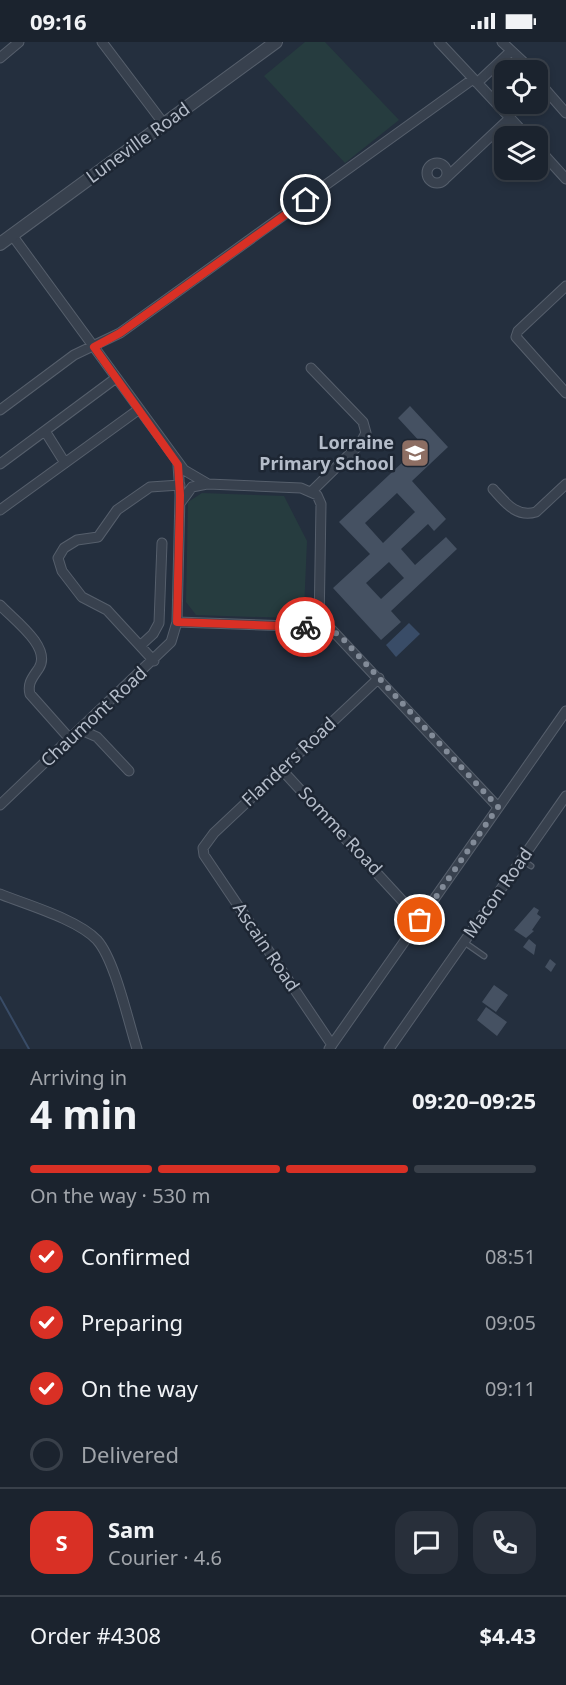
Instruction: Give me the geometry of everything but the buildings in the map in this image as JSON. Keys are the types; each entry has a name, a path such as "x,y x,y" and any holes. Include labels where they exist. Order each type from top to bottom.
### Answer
{"street":[{"path":"0,58 19,42"},
{"path":"102,42 164,124"},
{"name":"Luneville Road","path":"0,244 276,42"},
{"path":"439,42 518,126"},
{"path":"502,42 521,60"},
{"path":"0,410 61,363 130,326 475,81 511,51"},
{"path":"548,93 566,113"},
{"path":"446,178 510,118"},
{"path":"548,159 566,179"},
{"path":"12,235 178,465 208,484"},
{"path":"566,286 518,331 516,337 566,393"},
{"path":"180,504 192,487 208,484 312,491 360,444 366,433 363,422 311,368"},
{"path":"0,464 116,378"},
{"path":"0,510 138,410"},
{"path":"45,431 65,463"},
{"path":"178,465 180,504 177,622 319,627 332,630 498,807"},
{"path":"493,489 514,510 530,513 536,512 566,484"},
{"path":"154,661 107,610 85,600 77,591 62,571 59,554 71,542 95,540 117,510 135,500 150,487 180,485"},
{"path":"312,491 321,504 319,627"},
{"path":"141,645 153,634 159,623 162,543"},
{"path":"0,605 41,650 42,661 31,680 30,694 70,739"},
{"name":"Chaumont Road","path":"0,805 154,661 171,642 177,622"},
{"name":"Flanders Road","path":"203,848 214,833 379,678"},
{"path":"330,1047 566,711"},
{"path":"81,730 97,737 129,771"},
{"name":"Somme Road","path":"282,770 420,920"},
{"name":"Macon Road","path":"389,1049 566,797"},
{"name":"Ascain Road","path":"203,848 204,855 330,1047"},
{"path":"0,894 77,926 97,940 109,959 137,1049"}],"lane":[{"path":"521,859 531,866"},
{"path":"464,942 484,956"}],"green space":[{"path":"305,42 325,42 399,120 345,163 264,76"},
{"path":"202,493 284,496 307,541 304,610 292,618 196,615 186,602 188,502"}],"water":[{"path":"409,623 420,634 396,657 386,645"}],"waterway":[{"path":"0,997 29,1049"}],"way so far":[{"path":"305,627 332,630 343,639 498,807 420,920"}],"place":[{"name":"Lorraine Primary School","path":"415,453"}],"route":[{"path":"305,627 177,622 180,495 178,465 94,347 120,333 306,200"}]}
